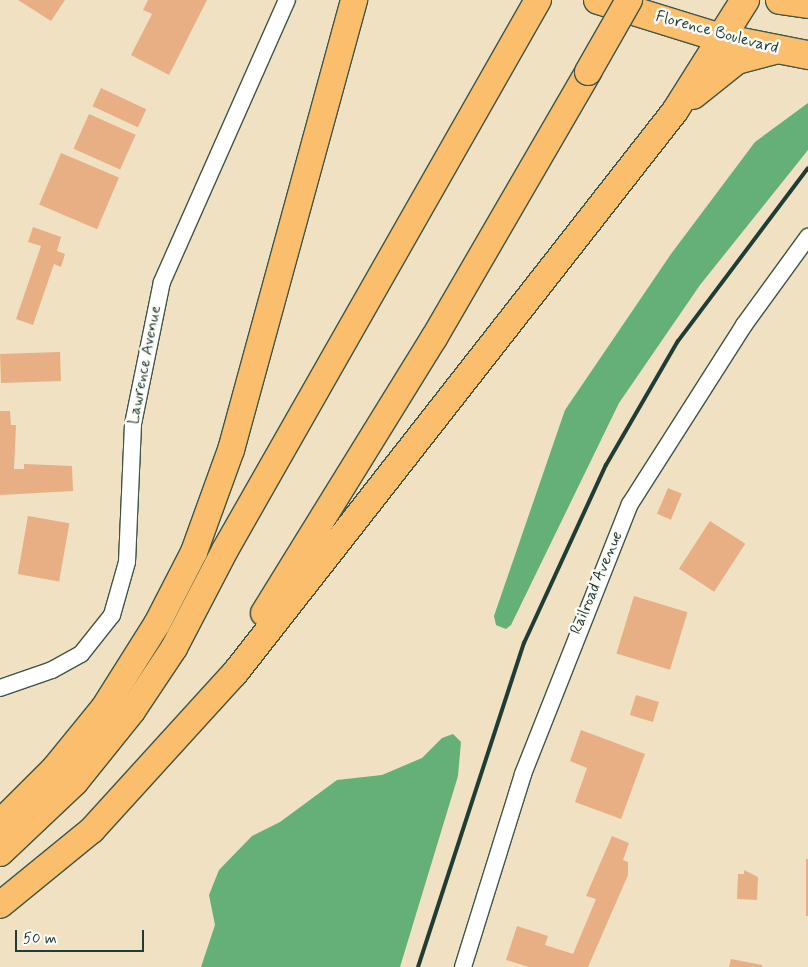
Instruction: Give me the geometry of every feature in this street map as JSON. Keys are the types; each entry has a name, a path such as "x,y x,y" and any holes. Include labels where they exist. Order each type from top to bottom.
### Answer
{"highway":[{"name":"Florence Boulevard","path":"598,0 721,38 794,53"},
{"path":"721,38 745,0"},
{"path":"780,0 808,4"}],"main road":[{"path":"0,853 75,782 132,712 174,648 239,524 538,0"},
{"path":"151,769 209,696 262,617 434,338 629,0"},
{"path":"0,823 55,768 104,708 157,624 194,552 231,450 349,8"},
{"path":"0,905 92,830 151,769 235,673 676,111 721,38"},
{"path":"676,111 736,61 794,53"}],"street":[{"name":"Lawrence Avenue","path":"0,688 52,670 81,654 112,615 127,562 133,424 162,282 287,0"},
{"name":"Railroad Avenue","path":"466,966 523,774 630,504 728,348 801,255 808,237"}],"green space":[{"path":"808,103 808,150 700,285 619,403 511,625 506,629 496,625 494,616 565,410 671,254 755,142"},
{"path":"453,734 461,742 458,776 400,967 201,967 215,925 209,895 219,870 252,836 280,822 337,780 382,775 422,758 442,738"}],"building":[{"path":"18,0 65,0 51,21"},
{"path":"148,0 207,0 169,75 131,55 152,14 143,10"},
{"path":"101,88 146,109 138,127 93,106"},
{"path":"89,114 136,135 120,169 74,149"},
{"path":"61,153 119,178 97,229 39,205"},
{"path":"33,227 61,237 57,251 65,254 61,267 54,264 33,325 16,319 41,246 28,242"},
{"path":"60,352 61,381 1,383 0,354"},
{"path":"0,411 10,411 11,425 16,425 14,469 24,469 24,464 72,466 73,491 0,495"},
{"path":"668,488 682,494 671,520 657,514"},
{"path":"28,516 69,523 59,581 18,574"},
{"path":"710,521 745,544 714,592 679,569"},
{"path":"634,596 688,612 670,670 616,653"},
{"path":"636,695 659,702 653,722 630,715"},
{"path":"581,730 645,754 621,819 575,802 587,768 570,761"},
{"path":"612,836 629,843 623,860 628,862 628,875 588,967 529,967 506,960 517,926 548,936 545,945 573,954 596,899 586,896"},
{"path":"806,859 808,859 808,916 806,916"},
{"path":"744,870 758,877 757,900 737,899 738,874 744,874"},
{"path":"731,959 762,965 762,967 729,967"}],"railway":[{"path":"418,967 524,643 606,465 678,341 808,168"}]}
